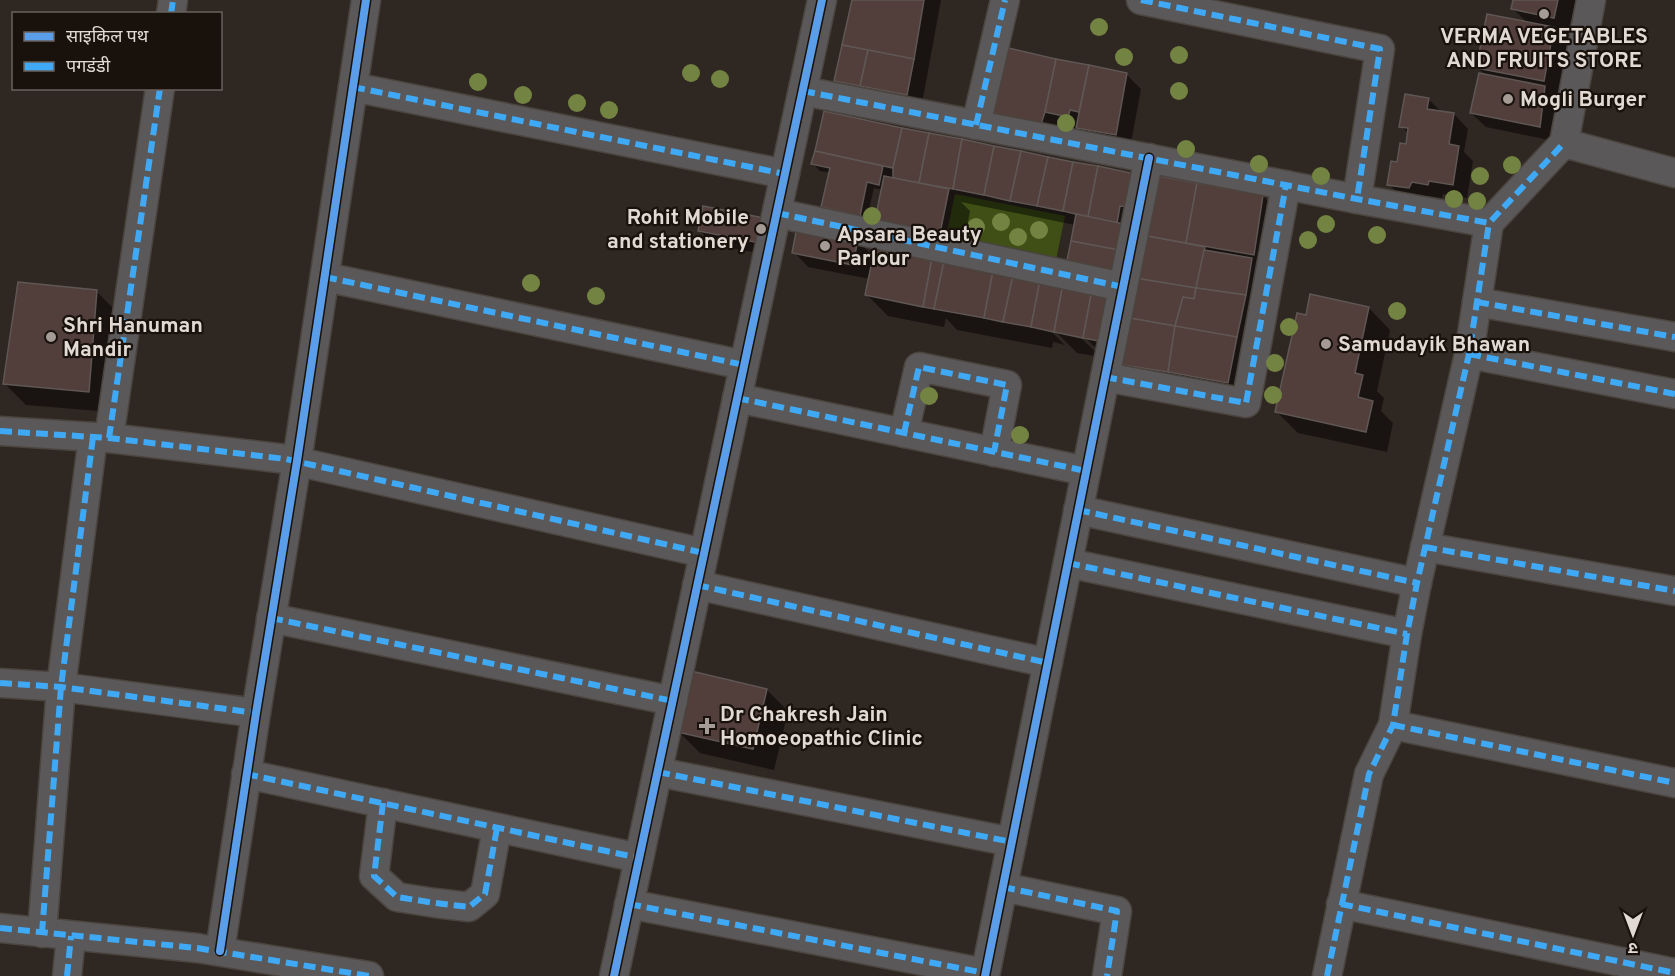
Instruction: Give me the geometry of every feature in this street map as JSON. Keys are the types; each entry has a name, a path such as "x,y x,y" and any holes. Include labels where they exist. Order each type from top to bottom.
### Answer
{"street":[{"path":"220,951 366,0"},
{"path":"614,976 822,0"},
{"path":"976,124 1005,0"},
{"path":"1141,0 1380,48 1357,199"},
{"path":"1327,976 1368,774 1393,725 1417,583 1469,354 1490,223 1564,143 1591,0"},
{"path":"353,87 785,174"},
{"path":"42,933 61,687 160,90"},
{"path":"803,91 1490,223"},
{"path":"1564,143 1675,173"},
{"path":"629,904 985,975 1149,158"},
{"path":"1105,377 1246,403 1286,184"},
{"path":"777,213 1123,287"},
{"path":"325,277 744,365"},
{"path":"1477,302 1675,337"},
{"path":"1469,354 1675,394"},
{"path":"904,433 919,367 1007,385 994,452"},
{"path":"737,398 1086,471"},
{"path":"0,431 101,437 297,461 704,553"},
{"path":"1078,510 1417,583"},
{"path":"1425,547 1675,591"},
{"path":"1068,563 1407,634"},
{"path":"697,585 1048,663"},
{"path":"271,618 673,701"},
{"path":"0,683 61,687 256,713"},
{"path":"1393,725 1675,783"},
{"path":"658,772 1012,842"},
{"path":"246,774 639,858"},
{"path":"383,803 374,876 397,897 469,907 485,894 497,828"},
{"path":"1003,887 1117,911 1107,976"},
{"path":"1341,904 1675,973"},
{"path":"0,928 220,951 360,975"},
{"path":"67,976 71,936"}],"green space":[{"path":"955,194 1065,216 1056,260 946,237"}],"building":[{"path":"852,0 924,0 914,59 842,45"},
{"name":"VERMA VEGETABLES AND FRUITS STORE","path":"1513,0 1558,0 1554,18 1511,9"},
{"path":"1487,14 1554,27 1544,81 1476,68"},
{"path":"842,45 868,50 860,86 834,81"},
{"path":"1000,46 1056,59 1041,124 984,111"},
{"path":"868,50 914,59 907,95 860,86"},
{"path":"1056,59 1089,65 1079,112 1070,110 1068,117 1045,112"},
{"path":"1089,65 1127,73 1116,135 1076,128"},
{"name":"Mogli Burger","path":"1479,73 1545,86 1540,127 1470,113"},
{"path":"1405,94 1429,98 1427,109 1454,113 1449,144 1459,146 1453,185 1429,181 1428,185 1412,182 1409,188 1387,185 1391,161 1397,162 1400,143 1406,144 1408,128 1399,127"},
{"path":"824,111 902,128 893,168 815,151"},
{"path":"902,128 929,133 919,183 893,178"},
{"path":"929,133 962,139 953,189 919,183"},
{"path":"962,139 994,146 984,195 953,189"},
{"path":"994,146 1021,151 1010,201 984,195"},
{"path":"815,151 883,166 879,185 867,182 860,216 821,207 830,168 811,164"},
{"path":"1021,151 1048,157 1037,206 1010,201"},
{"path":"1048,157 1073,162 1063,211 1037,206"},
{"path":"1073,162 1098,166 1088,217 1063,211"},
{"path":"1098,166 1135,174 1129,207 1120,206 1117,223 1088,217"},
{"path":"1153,175 1197,183 1186,243 1142,235"},
{"path":"884,176 949,189 939,238 874,225"},
{"path":"1197,183 1263,195 1254,255 1186,243"},
{"path":"703,206 769,219 765,244 698,231"},
{"path":"1076,214 1129,225 1124,251 1071,241"},
{"name":"Apsara Beauty Parlour","path":"797,227 858,239 853,265 792,253"},
{"path":"1142,235 1205,247 1196,288 1135,278"},
{"path":"1071,241 1124,251 1120,276 1066,265"},
{"path":"875,247 932,258 923,307 865,295"},
{"path":"1204,250 1252,258 1246,295 1196,288"},
{"path":"932,258 944,261 934,309 923,307"},
{"path":"944,261 993,271 984,318 934,309"},
{"path":"993,271 1013,275 1003,322 984,318"},
{"path":"1013,275 1040,280 1031,327 1003,322"},
{"path":"1135,278 1196,288 1194,299 1183,297 1175,326 1124,317"},
{"path":"1040,280 1063,284 1054,332 1031,327"},
{"name":"Shri Hanuman Mandir","path":"18,282 97,290 89,392 3,384"},
{"path":"1063,284 1092,290 1083,338 1054,332"},
{"path":"1196,288 1246,295 1237,337 1175,326 1183,297 1194,299"},
{"path":"1092,290 1113,294 1104,342 1083,338"},
{"name":"Samudayik Bhawan","path":"1310,294 1369,307 1355,373 1363,375 1358,397 1373,401 1366,432 1275,412 1297,313 1306,315"},
{"path":"1124,317 1175,326 1168,372 1116,364"},
{"path":"1175,326 1237,337 1228,383 1168,372"},
{"path":"691,671 767,689 753,749 677,732"}],"marked path":[{"path":"171,12 173,0"},
{"path":"976,125 1005,0"},
{"path":"1141,0 1380,49 1357,199"},
{"path":"353,87 785,174"},
{"path":"109,438 160,90"},
{"path":"803,91 1489,223 1564,143"},
{"path":"1105,377 1246,403 1286,185"},
{"path":"777,213 1123,287"},
{"path":"1327,976 1369,774 1393,725 1417,583 1469,354 1489,223"},
{"path":"325,277 744,365"},
{"path":"1477,302 1675,337"},
{"path":"1469,354 1675,394"},
{"path":"904,433 919,367 1007,385 994,452"},
{"path":"737,398 1086,471"},
{"path":"0,431 109,438 286,459 704,553"},
{"path":"42,933 61,687 93,437"},
{"path":"1078,510 1417,583"},
{"path":"1425,547 1675,591"},
{"path":"1068,563 1407,634"},
{"path":"697,585 1048,663"},
{"path":"271,618 673,701"},
{"path":"0,683 61,687 256,713"},
{"path":"1393,725 1675,783"},
{"path":"658,772 1012,842"},
{"path":"246,774 639,858"},
{"path":"383,803 374,876 397,897 469,907 485,894 497,828"},
{"path":"1003,887 1117,911 1107,976"},
{"path":"629,904 985,973"},
{"path":"1341,904 1675,973"},
{"path":"0,928 197,948 369,976"},
{"path":"67,976 71,936"}],"cycle path":[{"path":"220,951 366,0"},
{"path":"614,976 822,0"},
{"path":"985,976 1149,158"}],"place":[{"name":"VERMA VEGETABLES AND FRUITS STORE","path":"1544,14"},
{"name":"Mogli Burger","path":"1508,99"},
{"name":"Rohit Mobile and stationery","path":"761,229"},
{"name":"Apsara Beauty Parlour","path":"825,246"},
{"name":"Shri Hanuman Mandir","path":"51,337"},
{"name":"Samudayik Bhawan","path":"1326,344"},
{"name":"Dr Chakresh Jain Homoeopathic Clinic","path":"707,726"}]}
